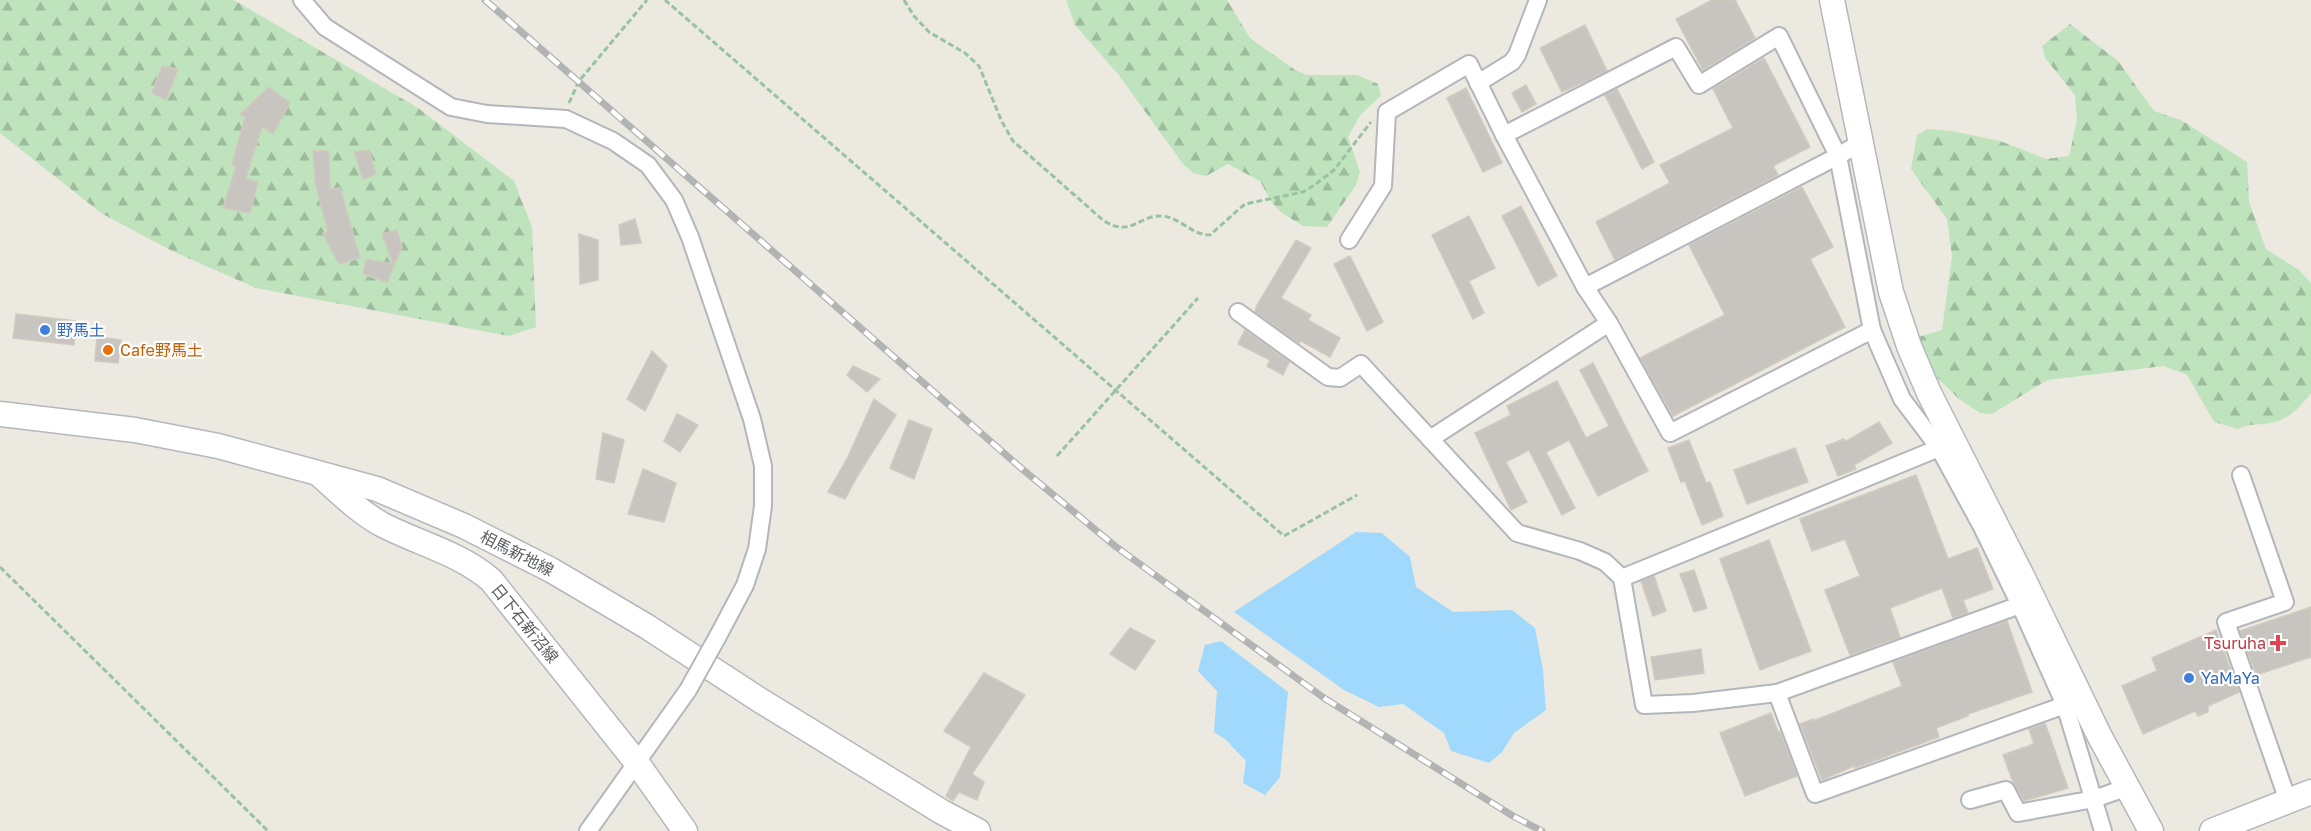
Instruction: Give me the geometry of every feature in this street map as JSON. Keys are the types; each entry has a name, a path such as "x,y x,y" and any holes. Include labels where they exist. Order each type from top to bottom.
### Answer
{"main road":[{"path":"1832,0 1891,292 1909,346 1929,393 2023,578 2099,735 2151,831"},
{"name":"相馬新地線","path":"0,414 135,430 218,446 377,489 464,526 551,570 646,626 758,699 932,806 978,831"},
{"name":"日下石新沼線","path":"316,471 351,503 380,523 465,562 491,580 637,763 685,831"},
{"path":"2212,831 2311,792"}],"street":[{"path":"302,0 325,27 451,107 487,114 566,119 612,141 648,165 674,200 690,237 752,419 763,466 763,506 757,549 745,585 688,690 588,831"},
{"path":"1478,83 1512,62 1517,55 1538,0"},
{"path":"1504,135 1676,47 1699,85 1779,36 1838,156 1872,330 1902,399 1939,448 2020,604 2065,705 2103,831"},
{"path":"1349,240 1383,186 1387,112 1469,64 1585,287 1609,324 1670,433 1872,330"},
{"path":"1585,287 1862,142"},
{"path":"1238,312 1328,377 1340,378 1361,364 1517,533 1580,551 1605,562 1622,578 1644,705 1693,703 1777,693 2020,604"},
{"path":"1430,439 1609,324"},
{"path":"1622,578 1939,448"},
{"path":"2241,475 2285,603 2226,622 2288,801"},
{"path":"1777,693 1815,794 2065,705"},
{"path":"1970,801 2006,790 2018,813 2094,799 2128,787"}],"path":[{"path":"566,119 570,98 579,81 647,0"},
{"path":"665,0 1284,537 1357,495"},
{"path":"904,0 914,16 929,32 965,53 979,66 1002,122 1013,141 1113,227 1128,228 1154,217 1164,216 1201,235 1210,235 1245,204 1303,192 1316,184 1334,170 1369,123 1387,112"},
{"path":"1057,456 1198,298"},
{"path":"1,569 268,831"}],"green space":[{"path":"0,0 234,0 418,108 514,181 532,227 536,327 509,336 256,288 172,251 101,213 0,133"},
{"path":"1066,0 1227,0 1250,38 1295,70 1307,75 1357,75 1378,84 1381,96 1361,114 1348,137 1360,172 1356,185 1327,227 1303,226 1282,213 1273,204 1260,181 1228,164 1206,176 1193,173 1183,164 1118,74 1075,25"},
{"path":"2070,24 2118,61 2154,111 2181,120 2247,162 2249,202 2266,249 2299,270 2311,283 2311,393 2285,418 2238,429 2214,422 2187,375 2164,366 2047,380 1992,414 1980,413 1959,399 1922,363 1918,337 1942,330 1952,256 1947,219 1911,169 1917,135 1928,129 1952,131 2000,141 2046,159 2069,156 2077,120 2075,95 2045,58 2042,46"}],"water":[{"path":"1356,532 1382,533 1410,557 1416,587 1453,612 1512,610 1535,628 1543,670 1546,710 1514,733 1502,752 1489,763 1451,751 1444,733 1403,704 1379,707 1344,690 1234,612"},
{"path":"1221,641 1288,692 1280,777 1265,795 1243,783 1246,761 1226,740 1214,732 1217,691 1198,671 1205,645"}],"building":[{"path":"1712,0 1735,0 1755,38 1703,70 1676,19"},
{"path":"1585,25 1607,71 1562,92 1540,48"},
{"path":"1764,58 1810,147 1773,166 1778,175 1615,260 1596,222 1670,183 1660,165 1733,128 1713,89"},
{"path":"162,66 178,69 166,100 152,93"},
{"path":"1526,85 1536,104 1522,112 1512,93"},
{"path":"269,87 290,103 273,134 262,127 246,178 258,182 250,213 223,208 236,167 232,164 245,117 240,114"},
{"path":"1466,88 1502,163 1483,172 1447,98"},
{"path":"1617,89 1654,162 1642,169 1605,95"},
{"path":"369,150 376,174 363,179 354,152"},
{"path":"313,151 329,151 330,189 340,188 360,258 339,264 323,233 328,232 315,182"},
{"path":"1802,187 1833,247 1810,259 1845,327 1673,416 1640,358 1725,315 1689,245"},
{"path":"1521,206 1557,276 1538,286 1502,216"},
{"path":"1469,216 1495,268 1469,281 1484,313 1473,319 1432,235"},
{"path":"635,219 641,243 621,245 619,225"},
{"path":"397,230 402,247 387,282 363,274 366,259 393,264 382,234"},
{"path":"579,234 598,240 598,280 580,284"},
{"path":"1296,240 1311,248 1281,298 1311,315 1308,320 1340,338 1330,357 1301,341 1299,343 1255,312"},
{"path":"1350,256 1383,322 1367,331 1334,264"},
{"name":"野馬土","path":"16,314 76,321 74,345 13,338"},
{"path":"1245,330 1289,362 1283,375 1267,366 1270,360 1238,344"},
{"name":"Cafe野馬土","path":"97,337 121,340 118,363 95,361"},
{"path":"652,351 667,366 645,411 627,399"},
{"path":"1593,363 1648,471 1598,496 1569,440 1546,452 1575,508 1562,515 1529,450 1506,462 1527,502 1511,510 1475,433 1511,415 1507,406 1557,381 1586,438 1609,426 1580,370"},
{"path":"853,366 880,379 867,392 847,375"},
{"path":"874,399 896,415 845,499 828,492 848,457"},
{"path":"677,414 698,425 680,452 664,441"},
{"path":"909,420 932,429 914,479 890,468"},
{"path":"1879,422 1892,443 1854,465 1856,469 1838,476 1826,446 1844,439 1845,442"},
{"path":"603,433 624,440 614,483 596,479"},
{"path":"1689,440 1706,483 1710,482 1723,516 1702,525 1685,481 1681,482 1668,448"},
{"path":"1795,448 1808,482 1747,504 1734,470"},
{"path":"643,469 676,483 664,522 628,514"},
{"path":"1916,475 1948,559 1977,548 1993,589 1963,600 1968,613 1953,618 1942,588 1890,608 1900,637 1850,655 1825,590 1860,576 1845,539 1812,551 1800,519"},
{"path":"1769,540 1811,651 1760,670 1720,559"},
{"path":"1694,570 1707,608 1694,612 1680,574"},
{"path":"1654,576 1666,611 1653,616 1641,581"},
{"name":"Tsuruha","path":"2311,607 2311,657 2256,675 2240,631"},
{"path":"2007,621 2032,692 1968,714 1968,716 1936,728 1939,737 1855,768 1854,766 1822,780 1800,724 1902,686 1893,662"},
{"path":"1130,628 1155,641 1135,670 1110,654"},
{"name":"YaMaYa","path":"2216,630 2239,692 2208,706 2208,712 2198,716 2195,711 2143,734 2122,686 2157,671 2152,658"},
{"path":"1701,649 1704,673 1655,680 1651,657"},
{"path":"984,673 1025,695 972,774 984,782 977,800 959,792 953,801 946,796 971,747 944,731"},
{"path":"1771,713 1797,776 1745,796 1720,733"},
{"path":"2045,723 2068,788 2024,801 2013,782 2003,755 2034,744 2029,729"}],"railway":[{"path":"485,0 1021,468 1115,546 1324,698 1513,816 1542,831"}],"place":[{"name":"野馬土","path":"45,330"},
{"name":"Cafe野馬土","path":"108,350"},
{"name":"Tsuruha","path":"2278,643"},
{"name":"YaMaYa","path":"2189,678"}]}
